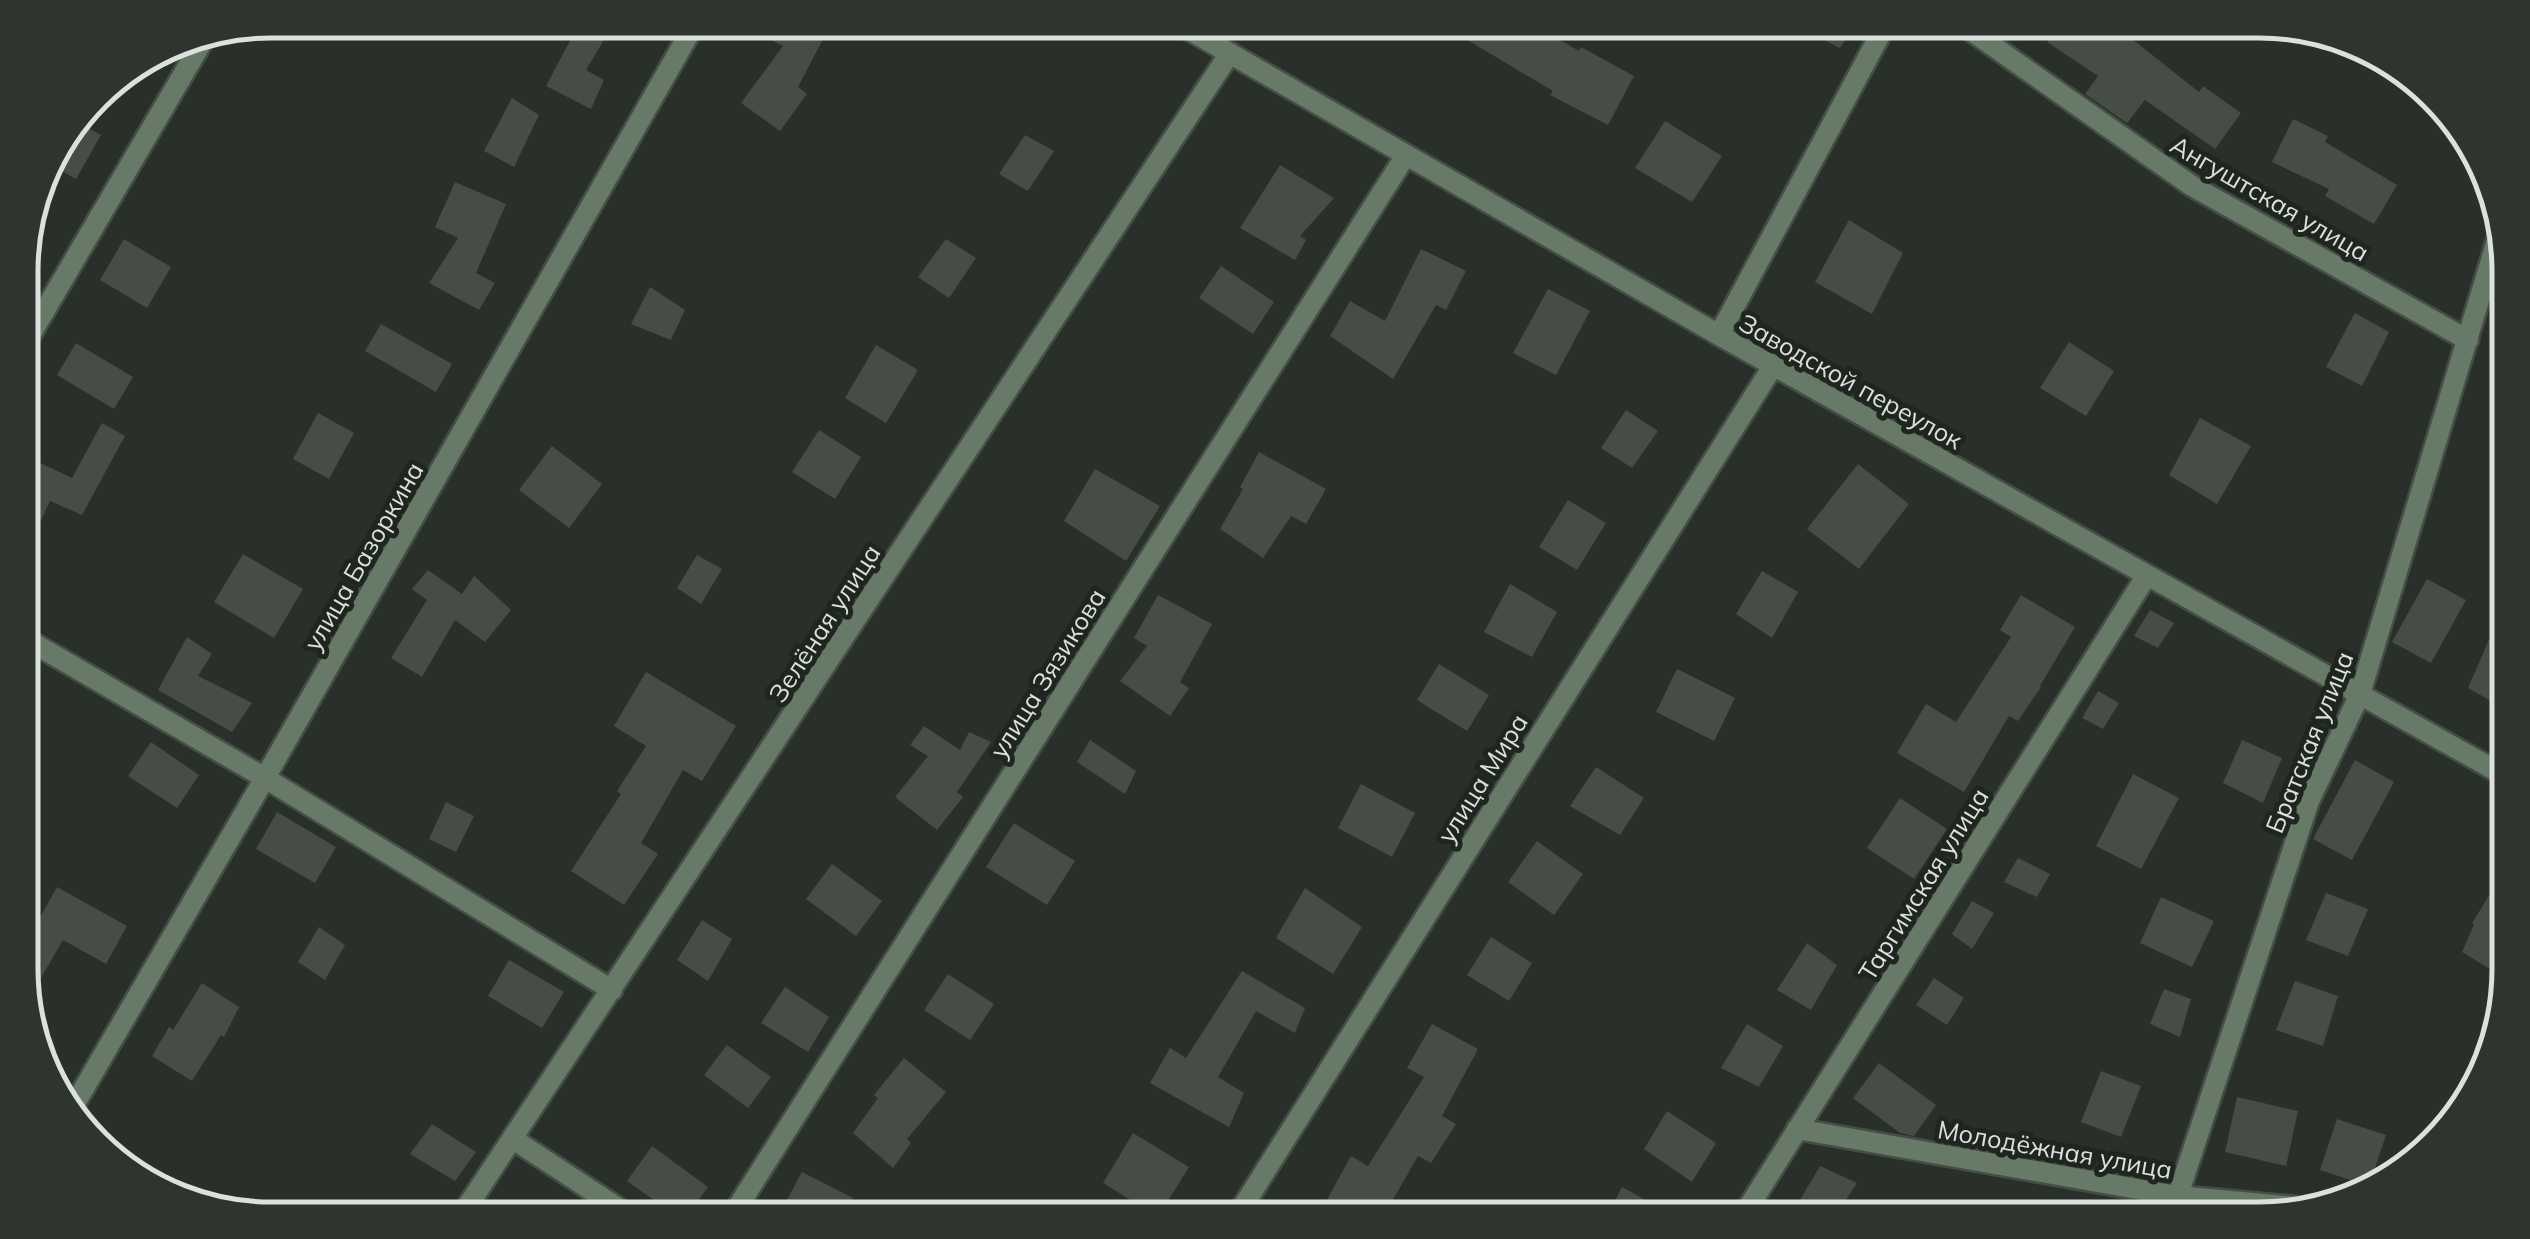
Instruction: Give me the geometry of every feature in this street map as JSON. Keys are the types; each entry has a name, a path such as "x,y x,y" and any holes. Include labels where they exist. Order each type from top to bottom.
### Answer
{"street":[{"name":"улица Базоркина","path":"78,1098 687,38"},
{"name":"Заводской переулок","path":"1204,38 1773,366 2492,768"},
{"path":"1719,335 1878,38"},
{"name":"Ангуштская улица","path":"1982,38 2192,186 2468,340"},
{"path":"38,322 198,49"},
{"name":"Зелёная улица","path":"471,1202 1230,53"},
{"name":"улица Зязикова","path":"741,1202 1406,155"},
{"name":"Братская улица","path":"2175,1201 2309,801 2360,694 2492,259"},
{"name":"улица Мира","path":"1246,1202 1773,366"},
{"name":"Таргимская улица","path":"1752,1201 2148,575"},
{"path":"38,645 265,778 612,990"},
{"name":"Молодёжная улица","path":"1797,1129 2177,1196 2231,1201"},
{"path":"513,1139 609,1202"}],"building":[{"path":"571,38 605,38 586,70 604,80 591,109 546,86"},
{"path":"767,38 824,38 798,87 807,94 780,131 741,103 783,46"},
{"path":"1464,38 1557,38 1634,76 1608,125 1550,95 1553,91"},
{"path":"1820,38 1847,38 1840,48"},
{"path":"2049,38 2131,38 2199,92 2203,86 2241,113 2215,149 2145,100 2127,123 2085,94 2098,76 2047,42"},
{"path":"512,98 539,115 514,167 484,151"},
{"path":"2293,119 2328,136 2325,142 2397,185 2374,224 2325,196 2329,189 2272,162"},
{"path":"1665,121 1722,156 1692,202 1635,168"},
{"path":"87,128 101,135 76,179 60,170"},
{"path":"1025,135 1054,151 1028,191 999,174"},
{"path":"1280,165 1334,198 1300,236 1306,240 1295,260 1240,228"},
{"path":"455,182 506,204 476,273 495,283 479,310 429,283 458,238 435,227"},
{"path":"1849,220 1903,253 1872,314 1815,282"},
{"path":"124,239 171,267 147,308 100,280"},
{"path":"946,239 976,258 949,298 918,277"},
{"path":"1421,249 1466,271 1446,310 1436,305 1393,379 1330,336 1350,301 1385,321"},
{"path":"1221,266 1274,302 1253,334 1199,298"},
{"path":"650,287 685,310 671,340 631,324"},
{"path":"1548,289 1590,311 1556,375 1513,353"},
{"path":"2355,313 2389,332 2362,386 2326,367"},
{"path":"381,324 452,364 436,392 365,351"},
{"path":"2069,342 2114,371 2086,416 2040,388"},
{"path":"76,343 133,377 114,409 57,375"},
{"path":"876,345 918,370 886,423 845,398"},
{"path":"1626,410 1658,431 1632,468 1601,448"},
{"path":"318,413 354,433 329,479 293,459"},
{"path":"2200,418 2251,446 2217,504 2169,475"},
{"path":"102,423 125,436 82,515 50,501 38,527 38,462 72,478"},
{"path":"819,430 861,457 835,499 792,472"},
{"path":"552,446 602,484 569,528 519,490"},
{"path":"1259,452 1326,489 1306,524 1291,516 1263,558 1220,529"},
{"path":"1858,464 1909,504 1859,569 1807,529"},
{"path":"1095,469 1160,506 1126,561 1064,521"},
{"path":"1568,500 1606,523 1577,570 1539,547"},
{"path":"243,554 303,589 274,638 214,602"},
{"path":"697,555 722,569 701,604 677,588"},
{"path":"428,570 462,594 474,576 511,610 485,642 455,620 422,677 391,658 427,600 412,589"},
{"path":"1762,571 1798,592 1772,638 1736,614"},
{"path":"2427,579 2466,600 2431,663 2392,642"},
{"path":"1510,584 1557,612 1532,657 1484,632"},
{"path":"1158,595 1212,624 1180,682 1189,688 1170,716 1120,681 1147,646 1134,638"},
{"path":"2021,595 2075,627 2041,687 2018,721 2009,716 1964,792 1897,753 1926,704 1956,722 2011,637 2000,630"},
{"path":"2150,610 2174,623 2158,648 2134,636"},
{"path":"2491,635 2492,635 2492,701 2468,688"},
{"path":"187,637 212,654 198,676 252,703 232,732 158,690"},
{"path":"1439,664 1489,695 1467,731 1417,700"},
{"path":"1677,669 1735,698 1714,741 1656,712"},
{"path":"646,672 736,726 702,781 683,770 641,843 658,854 624,905 571,871 621,794 617,791 646,746 614,726"},
{"path":"2098,691 2119,703 2103,729 2082,718"},
{"path":"924,726 960,750 969,732 991,742 957,792 963,797 937,830 895,797 928,756 910,745"},
{"path":"1090,740 1136,771 1125,794 1077,762"},
{"path":"2242,740 2282,758 2263,803 2223,783"},
{"path":"151,742 199,775 177,808 128,776"},
{"path":"2355,760 2394,782 2352,860 2313,839"},
{"path":"1596,767 1644,798 1620,835 1570,806"},
{"path":"2133,774 2179,798 2141,869 2096,846"},
{"path":"1361,784 1415,813 1392,857 1338,828"},
{"path":"1900,798 1947,829 1914,879 1867,848"},
{"path":"446,802 474,816 456,852 429,839"},
{"path":"277,812 336,847 315,883 256,849"},
{"path":"1014,823 1075,861 1047,905 986,867"},
{"path":"1537,841 1583,874 1554,915 1508,882"},
{"path":"2018,858 2050,874 2037,897 2004,882"},
{"path":"832,864 882,901 856,936 806,899"},
{"path":"57,887 127,926 106,964 63,940 38,982 38,921"},
{"path":"1305,888 1362,927 1333,974 1276,938"},
{"path":"2492,891 2492,970 2462,952 2472,923"},
{"path":"2326,893 2368,909 2348,956 2306,940"},
{"path":"2161,897 2214,921 2192,967 2140,943"},
{"path":"1972,901 1994,913 1972,949 1952,934"},
{"path":"702,920 732,939 708,981 677,960"},
{"path":"319,927 345,945 325,980 298,962"},
{"path":"1491,937 1532,963 1509,1001 1467,975"},
{"path":"1807,943 1837,965 1811,1010 1777,990"},
{"path":"509,960 564,992 542,1028 488,996"},
{"path":"1242,971 1305,1008 1295,1033 1256,1011 1218,1077 1244,1093 1229,1127 1150,1083 1170,1048 1186,1058"},
{"path":"948,974 994,1004 970,1040 924,1010"},
{"path":"1934,978 1964,998 1947,1025 1916,1005"},
{"path":"2295,981 2338,996 2323,1046 2276,1030"},
{"path":"202,983 239,1007 224,1037 221,1035 192,1081 152,1056"},
{"path":"785,987 829,1017 808,1052 761,1023"},
{"path":"2164,989 2191,999 2180,1037 2150,1024"},
{"path":"1432,1024 1478,1049 1442,1116 1456,1124 1431,1163 1418,1156 1392,1201 1326,1201 1351,1156 1368,1166 1424,1077 1407,1068"},
{"path":"1747,1024 1783,1046 1759,1087 1721,1068"},
{"path":"727,1045 771,1077 748,1108 704,1075"},
{"path":"904,1058 946,1092 907,1139 911,1143 893,1168 853,1133 878,1098 874,1095"},
{"path":"1879,1063 1936,1105 1914,1136 1900,1133 1853,1098"},
{"path":"2101,1071 2141,1086 2121,1137 2081,1122"},
{"path":"2237,1097 2298,1111 2286,1166 2225,1152"},
{"path":"1667,1111 1716,1143 1692,1182 1644,1149"},
{"path":"2337,1119 2386,1135 2374,1171 2363,1177 2354,1181 2320,1170"},
{"path":"432,1124 476,1152 455,1181 410,1154"},
{"path":"1133,1133 1189,1167 1168,1202 1133,1202 1103,1183"},
{"path":"652,1146 708,1187 697,1202 656,1202 627,1181"},
{"path":"1820,1166 1857,1183 1845,1201 1799,1201"},
{"path":"802,1172 853,1198 851,1202 786,1202"},
{"path":"1622,1187 1648,1201 1615,1201"}]}
